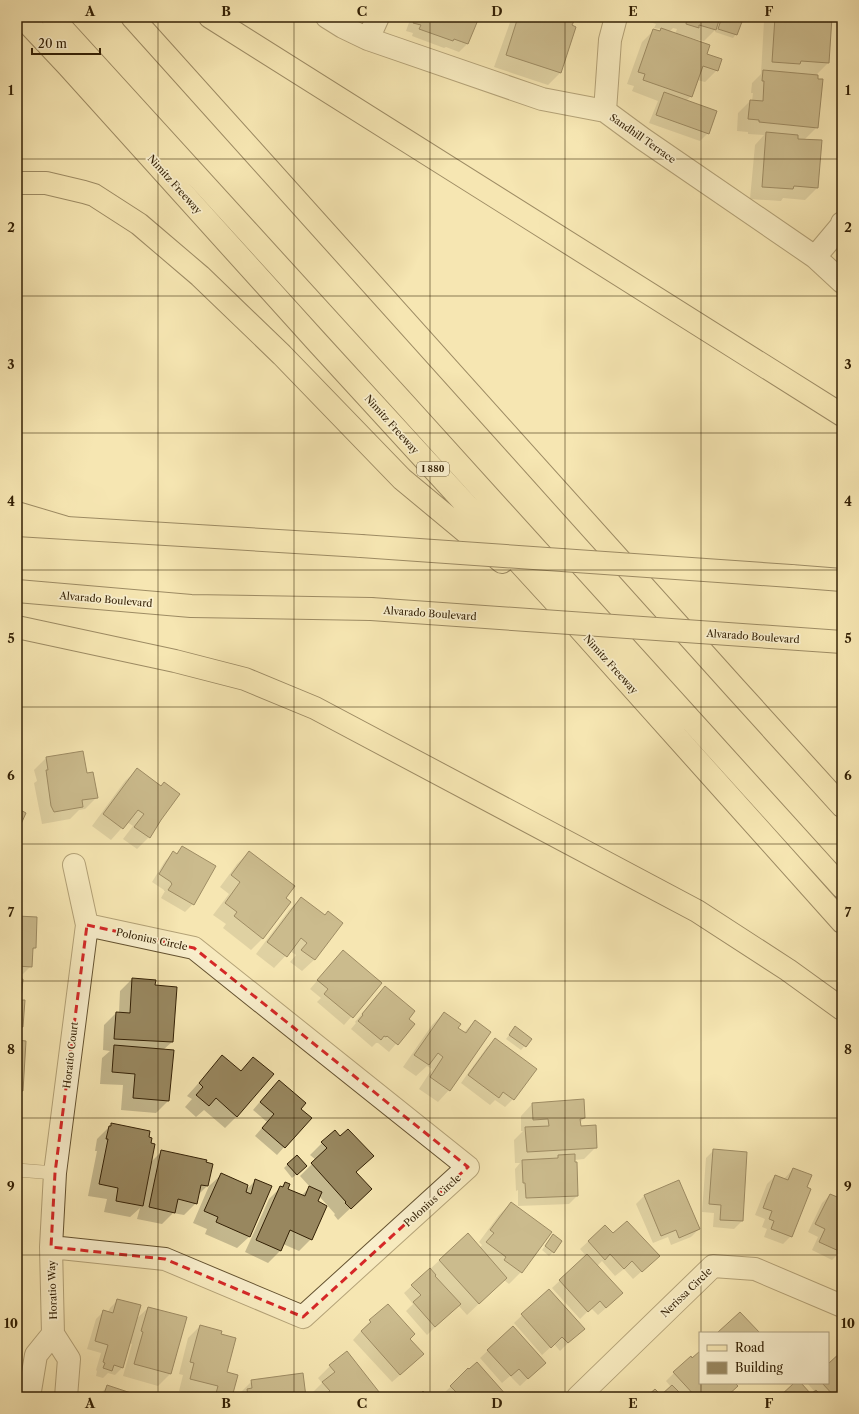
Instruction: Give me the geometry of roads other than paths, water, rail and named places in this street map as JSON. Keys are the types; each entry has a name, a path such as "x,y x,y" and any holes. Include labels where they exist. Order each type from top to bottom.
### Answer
{"main road":[{"name":"Nimitz Freeway","path":"22,17 570,618 842,922"},
{"name":"I 880","path":"52,17 408,406 842,887"},
{"path":"132,17 842,806"},
{"path":"210,17 842,415"},
{"path":"17,183 46,182 84,192 94,196 139,224 206,282 282,355 402,479 570,618"},
{"path":"17,513 64,527"},
{"path":"17,525 361,546 842,580"},
{"name":"Alvarado Boulevard","path":"17,591 192,606 371,609 842,642"},
{"path":"17,627 170,660 245,680 316,708 696,911 788,970 842,1008"}],"street":[{"name":"Sandhill Terrace","path":"327,17 342,27 368,39 542,99 605,111 642,139 815,256 842,282"},
{"path":"368,39 378,17"},
{"path":"605,111 610,40 616,17"},
{"path":"815,256 842,223"},
{"name":"Horatio Court","path":"51,1247 55,1172 87,925 74,865"},
{"name":"Polonius Circle","path":"51,1247 165,1259 303,1317 468,1167 194,948 87,925"},
{"name":"Horatio Way","path":"51,1247 53,1334 69,1359 66,1397"},
{"name":"Nerissa Circle","path":"578,1397 713,1266 756,1269 842,1306"},
{"name":"Horatio Way","path":"29,1397 36,1355 53,1334"}],"lane":[{"path":"17,1170 55,1172"}]}
